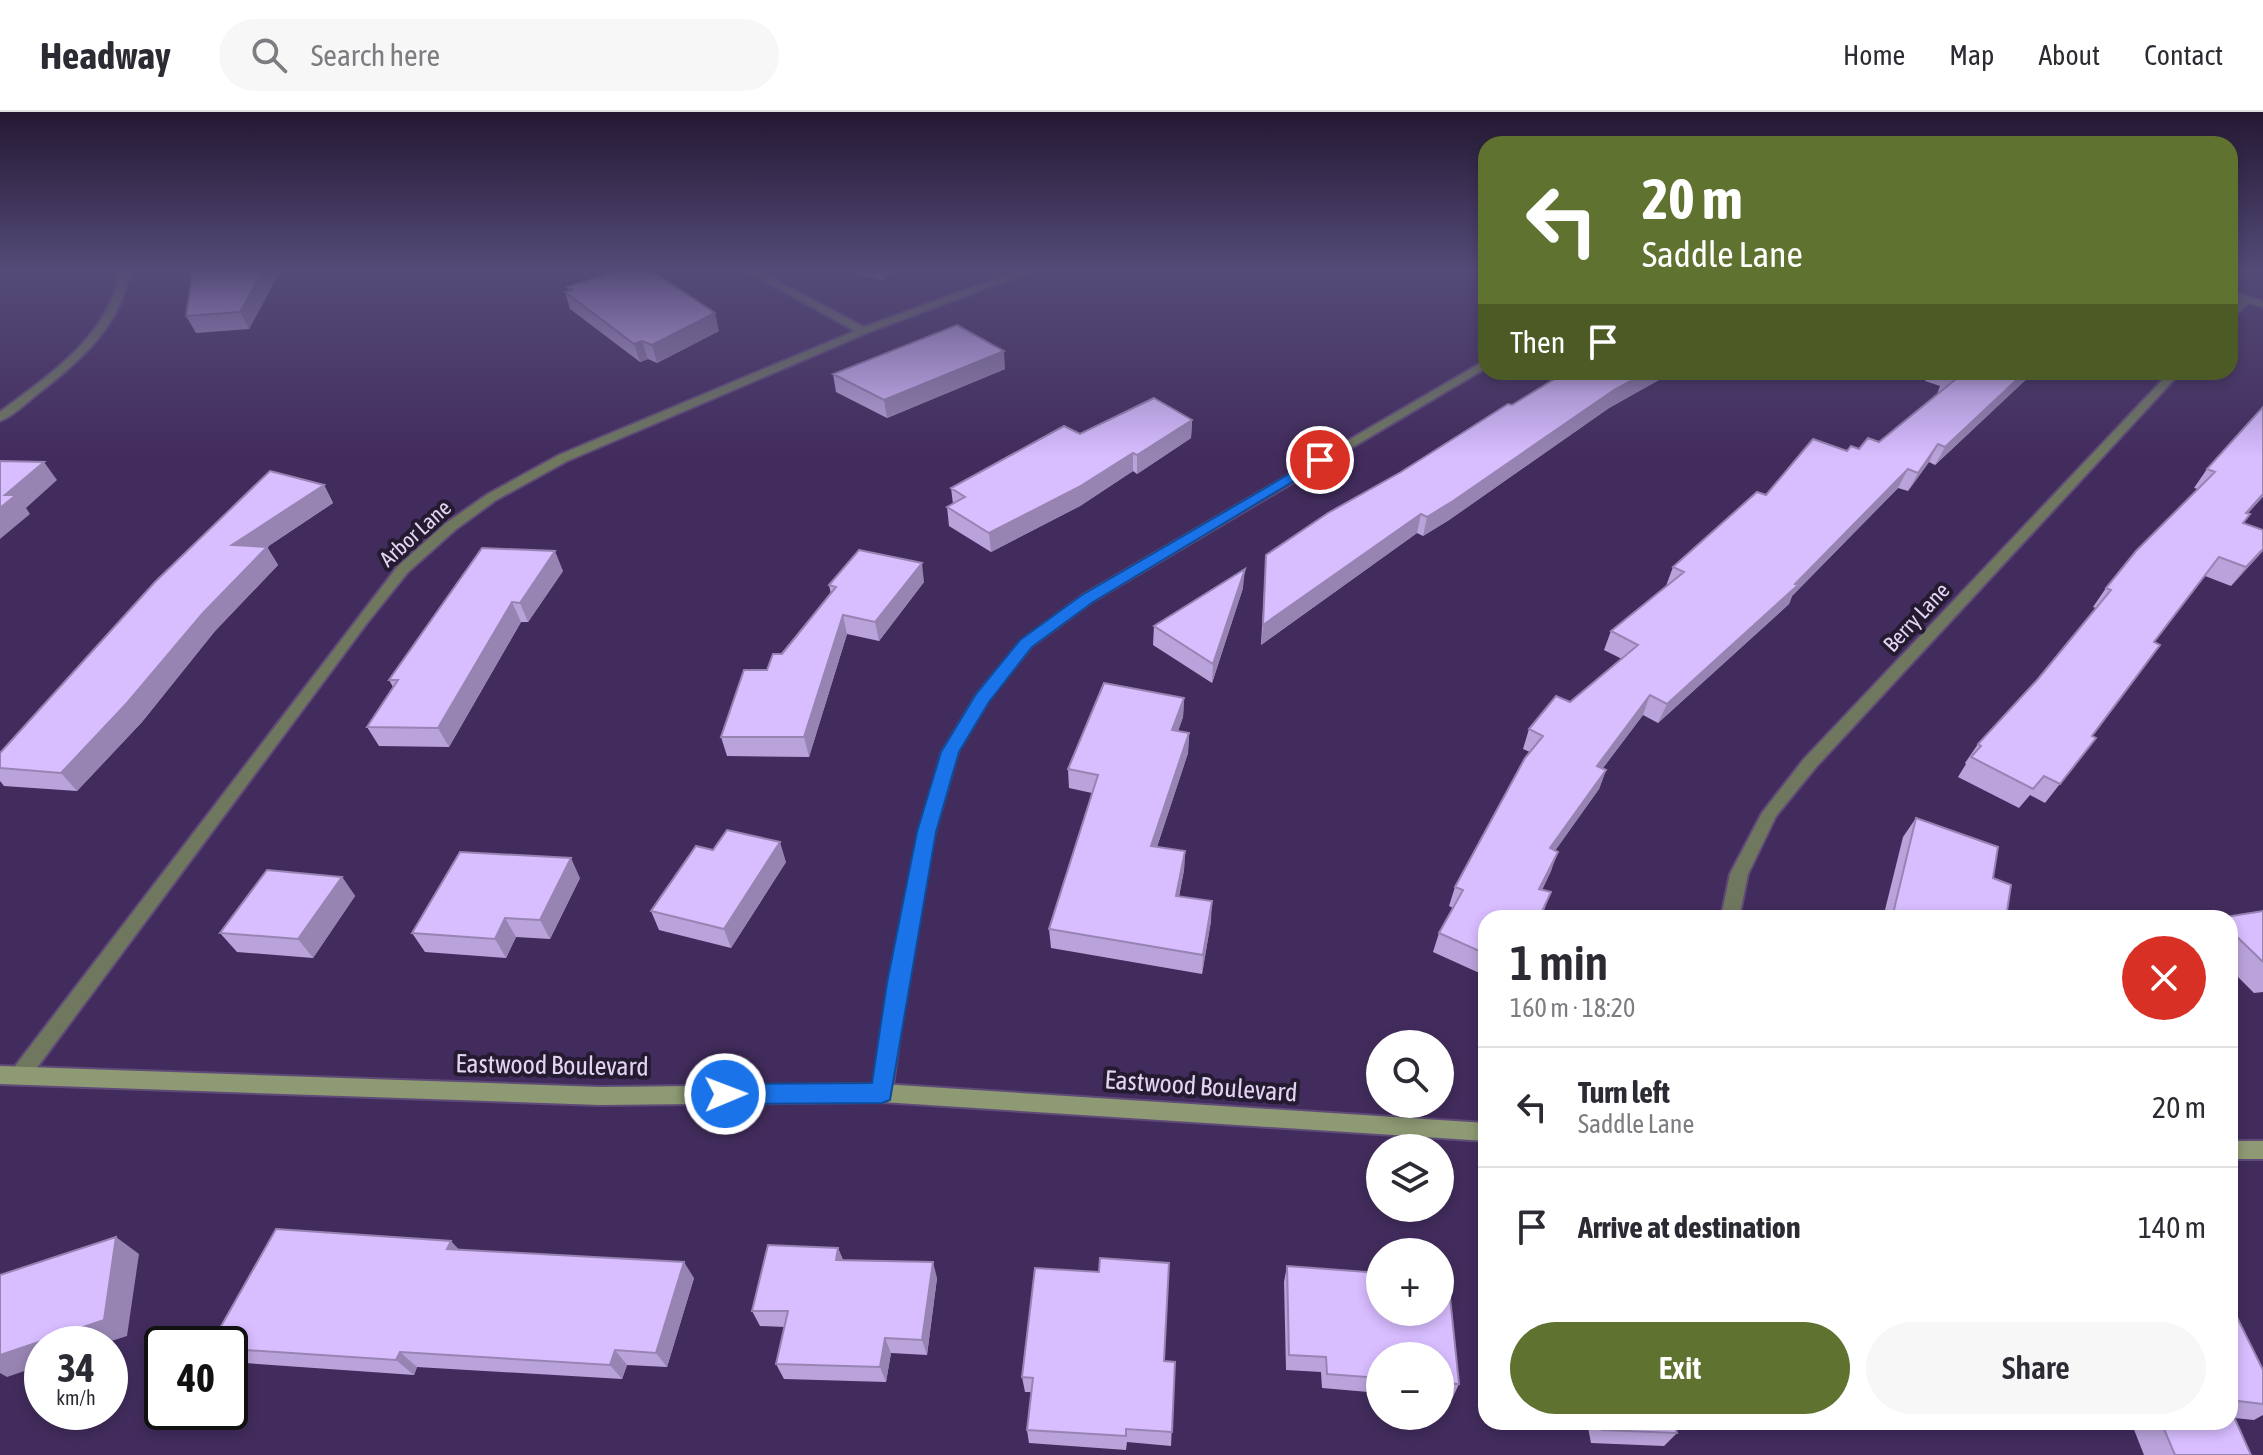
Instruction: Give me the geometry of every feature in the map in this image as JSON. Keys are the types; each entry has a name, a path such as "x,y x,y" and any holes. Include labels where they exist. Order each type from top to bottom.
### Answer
{"street":[{"path":"0,418 55,375 97,332"},
{"name":"Arbor Lane","path":"10,1075 362,620 403,569 450,527 492,497 563,458 861,332"},
{"path":"882,1093 898,983 927,832 950,752 982,698 1026,644 1088,598 1478,368"},
{"name":"Berry Lane","path":"1732,910 1739,874 1770,813 1800,776 2169,380"},
{"name":"Eastwood Boulevard","path":"10,1075 600,1096 882,1093 1478,1131"},
{"path":"2238,1150 2263,1150"}],"building":[{"path":"618,332 678,332 652,345 642,341 634,344"},
{"path":"940,332 969,332 1004,351 884,400 833,374"},
{"path":"1553,380 1632,380 1453,501 1427,517 1421,514 1263,625 1266,555 1328,513 1401,472 1508,404 1512,405"},
{"path":"1955,380 2016,380 1945,447 1938,444 1918,473 1908,469 1795,584 1798,585 1667,704 1650,695 1597,766 1606,770 1550,848 1558,852 1539,889 1551,892 1543,910 1478,910 1478,950 1439,933 1463,890 1455,887 1525,758 1543,736 1529,729 1556,696 1570,702 1638,645 1611,631 1684,572 1673,567 1757,492 1766,495 1813,439 1847,451 1851,446 1859,449 1868,438 1879,442"},
{"path":"1154,398 1192,420 1137,455 1133,453 1079,487 989,533 947,507 965,497 951,488 1064,426 1080,434"},
{"path":"2263,407 2263,494 2246,513 2250,514 2243,523 2263,530 2263,549 2246,567 2219,557 2154,642 2160,645 2060,784 2044,776 2033,789 1971,757 1981,746 1978,744 2038,679 2111,590 2106,588 2136,551 2215,472 2207,469"},
{"path":"0,461 44,462 5,495 16,495 0,508"},
{"path":"270,471 324,485 232,545 267,547 203,613 127,703 61,773 0,768 0,753 155,582"},
{"path":"482,548 555,551 520,603 512,602 438,728 367,727 398,680 389,680"},
{"path":"859,550 922,563 875,622 843,615 804,737 721,737 744,670 767,670 773,654 782,654 836,587 829,585"},
{"path":"1245,569 1213,664 1154,626"},
{"path":"1104,683 1184,698 1172,730 1189,733 1151,846 1185,851 1176,896 1212,901 1203,955 1049,929 1098,775 1068,769"},
{"path":"1916,818 1998,847 1993,878 2011,885 2007,910 1894,910"},
{"path":"727,830 780,842 724,929 651,911 696,846 713,850"},
{"path":"460,852 571,858 540,920 505,918 495,939 412,933"},
{"path":"267,870 342,877 298,939 220,933"},
{"path":"2263,911 2263,962 2238,938 2238,915"},
{"path":"276,1229 451,1241 447,1249 684,1262 656,1353 615,1350 610,1365 400,1352 396,1360 248,1350 248,1326 221,1326"},
{"path":"116,1237 104,1320 86,1326 24,1326 24,1347 0,1355 0,1275"},
{"path":"768,1245 838,1248 836,1260 933,1262 922,1340 885,1338 880,1367 776,1364 788,1311 752,1311"},
{"path":"1100,1258 1169,1263 1164,1361 1175,1362 1172,1432 1126,1429 1126,1436 1027,1430 1033,1378 1022,1377 1035,1268 1099,1272"},
{"path":"1287,1266 1366,1272 1366,1326 1453,1326 1459,1384 1454,1384 1454,1342 1366,1342 1366,1377 1327,1374 1326,1357 1289,1355"},
{"path":"2238,1319 2263,1370 2263,1404 2238,1401"},
{"path":"2238,1426 2251,1455 2175,1455 2164,1430 2238,1430"},
{"path":"1602,1430 1676,1430 1677,1433"}],"route":[{"path":"725,1094 882,1093 898,983 927,832 950,752 982,698 1026,644 1088,598 1320,460"}]}
